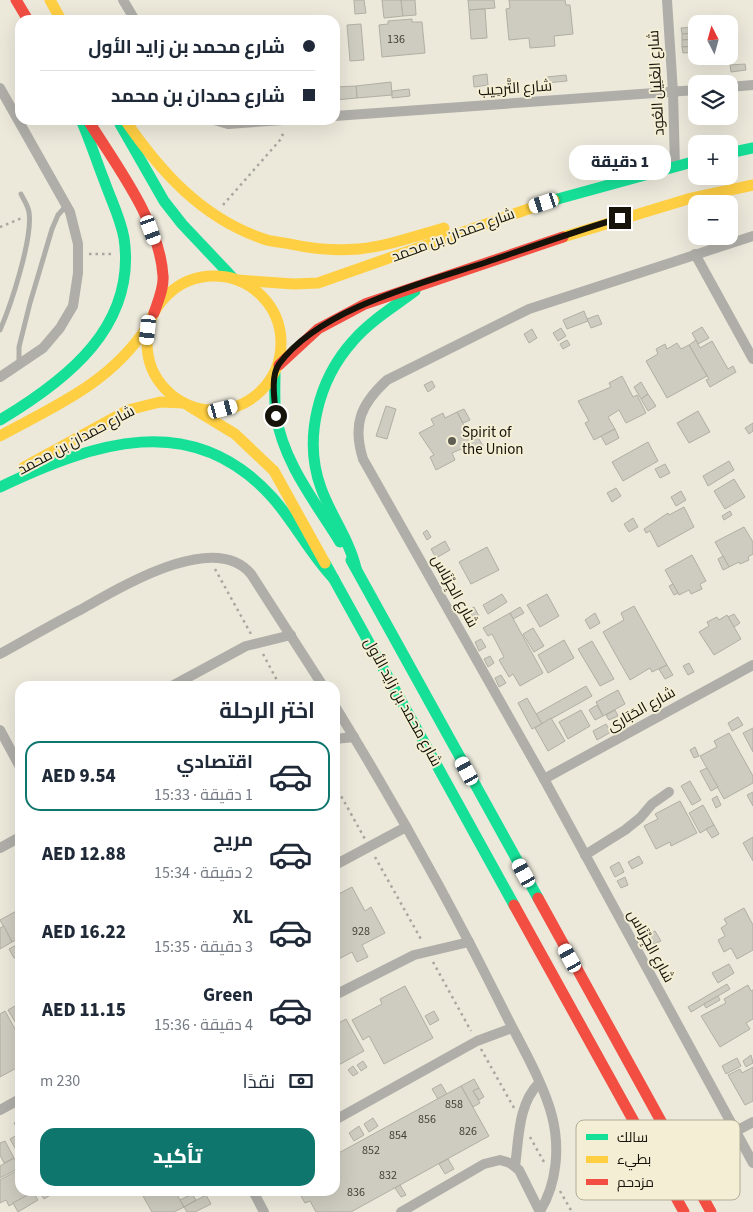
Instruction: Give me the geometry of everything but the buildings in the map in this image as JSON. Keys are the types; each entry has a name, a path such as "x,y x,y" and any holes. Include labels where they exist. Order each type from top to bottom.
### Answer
{"main road":[{"path":"16,0 25,15"},
{"path":"50,0 58,15"},
{"path":"0,420 37,398 64,378 85,358 102,336 115,312 122,286 125,254 123,234 116,210 83,125"},
{"path":"91,125 126,183 151,230 159,253 162,283 152,316 147,343 151,367 164,388 186,404 206,410 240,405 255,396 277,369 310,335 334,318 365,304 604,223 688,199 753,185"},
{"path":"121,125 164,200 182,224 235,279 258,292 274,310 281,333 277,369"},
{"path":"128,125 156,165 188,197 214,216 261,238 332,250 358,249 387,244 460,223 510,214"},
{"path":"738,151 753,148"},
{"name":"شارع حمدان بن محمد","path":"235,279 294,284 318,283 510,214 596,186 688,163"},
{"path":"0,436 103,378 126,357 140,339 152,316 173,290 191,280 212,276 235,279"},
{"path":"356,568 350,542 322,488 316,471 314,444 317,411 329,375 343,352 366,329 426,282"},
{"name":"شارع محمد بن زايد الأول","path":"277,369 276,416 280,432 295,465 356,568 659,1120"},
{"name":"شارع حمدان بن محمد","path":"0,480 128,410 160,402 186,404"},
{"name":"شارع محمد بن زايد الأول","path":"186,404 208,415 240,436 274,471 634,1120"},
{"path":"0,487 79,454 117,442 149,440 187,444 222,458 257,482 280,508 315,560 334,579"},
{"name":"شارع محمد بن زايد الأول","path":"678,1200 684,1212"},
{"name":"شارع محمد بن زايد الأول","path":"704,1200 711,1212"}],"street":[{"path":"122,0 131,15"},
{"name":"شارع الغَلِيل العُود","path":"667,0 674,92 675,166"},
{"path":"738,86 753,85"},
{"path":"0,88 15,115"},
{"name":"شارع التَّرحِيب","path":"340,116 688,91"},
{"path":"0,377 19,366 53,338 73,306 77,289 78,254 75,226 66,206 21,125"},
{"name":"شارع الجِرْنَاس","path":"729,1120 544,779 363,459 359,445 360,418 373,393 386,380 529,309 753,236"},
{"path":"695,254 753,359"},
{"path":"0,654 148,573 184,562 209,559 228,560 247,569 320,681"},
{"path":"181,681 231,653 256,642 291,635"},
{"name":"شارع الحَبَارى","path":"544,779 753,665"},
{"path":"340,714 406,827 469,942 549,1105 556,1150 553,1178 548,1196 540,1212"},
{"path":"0,730 15,758"},
{"path":"340,738 354,737"},
{"path":"585,855 625,830 640,818 652,804 669,792"},
{"path":"340,862 406,827"},
{"path":"0,848 15,839"},
{"path":"340,992 401,960 427,950 469,942"},
{"path":"340,1117 477,1041 512,1028"},
{"path":"515,1166 526,1100 538,1083"},
{"path":"0,1110 15,1102"},
{"path":"740,1130 753,1122"},
{"name":"شارع الجِرْنَاس","path":"740,1139 753,1163"},
{"path":"401,1212 489,1161 500,1160 515,1166 522,1174 540,1212"},
{"path":"256,1196 264,1212"}],"lane":[{"path":"0,330 20,270 29,229 29,216 21,194"},
{"path":"19,366 19,347 38,275 52,229 58,216 66,206"}],"path":[{"path":"214,216 281,140 284,125"},
{"path":"0,227 29,216"},
{"path":"78,254 125,254"},
{"path":"209,559 277,681"},
{"path":"340,795 572,1212"}],"traffic: fast":[{"path":"0,420 49,387 72,368 92,347 108,324 120,298 125,269 124,238 118,216 83,125"},
{"path":"121,125 164,201 182,224 233,278"},
{"path":"738,151 753,148"},
{"path":"554,200 688,163"},
{"path":"356,568 349,547 325,498 316,469 313,450 317,411 331,374 353,341 375,321 415,291"},
{"path":"275,373 276,415 286,449 302,482 340,542"},
{"path":"0,487 70,457 106,447 141,442 175,443 209,452 241,469 272,497 334,579"},
{"path":"351,560 538,898"},
{"path":"325,563 514,905"}],"traffic: slow":[{"path":"50,0 58,15"},
{"path":"128,125 168,174 201,205 239,229 264,239 316,248 350,250 370,248 444,228"},
{"path":"563,237 688,199 753,185"},
{"path":"237,280 294,284 318,283 554,200"},
{"path":"214,276 240,281 262,295 276,317 281,343 276,369 262,391 240,405 214,410 188,405 166,391 152,369 147,343 152,317 166,295 188,281 214,276"},
{"path":"0,436 62,403 99,378 116,363 147,327"},
{"path":"24,467 128,410 160,402 184,403"},
{"path":"189,406 235,434 274,471 325,563"}],"traffic: jam":[{"path":"16,0 25,15"},
{"path":"91,125 123,174 154,235 163,276 163,285 154,313"},
{"path":"279,365 318,329 365,304 563,237"},
{"path":"538,898 660,1120"},
{"path":"514,905 633,1120"},
{"path":"677,1200 684,1212"},
{"path":"704,1200 711,1212"}],"place":[{"name":"Spirit of the Union","path":"452,441"}],"route":[{"path":"276,416 275,373 279,365 310,335 334,318 365,304 426,282 620,218"}]}
